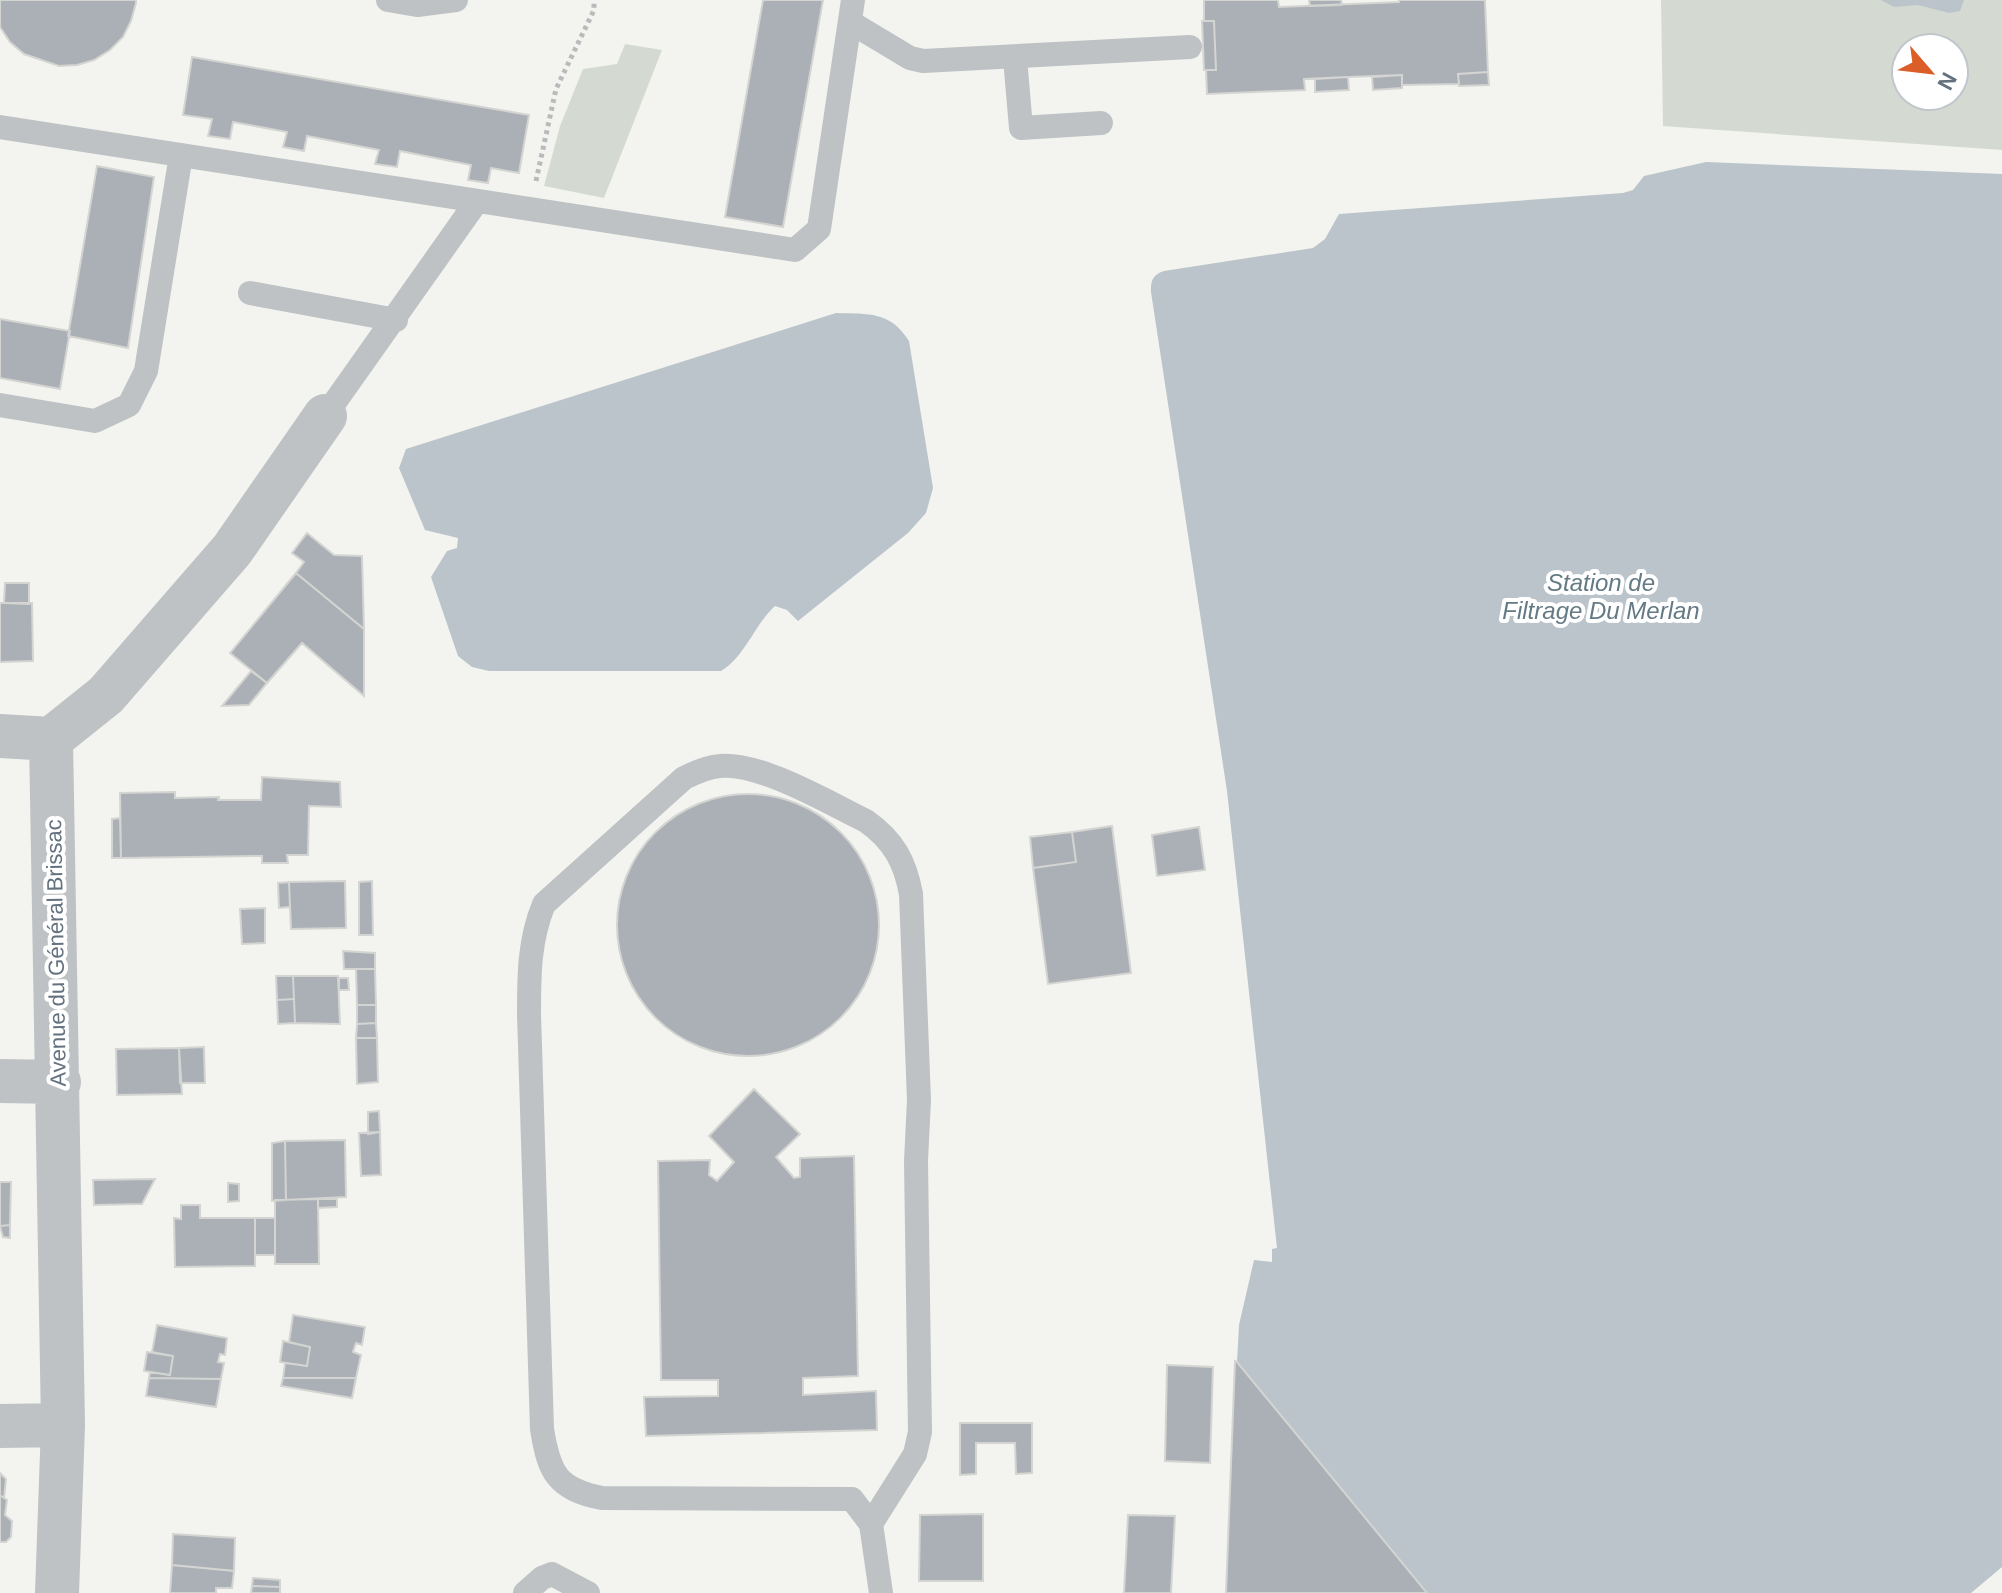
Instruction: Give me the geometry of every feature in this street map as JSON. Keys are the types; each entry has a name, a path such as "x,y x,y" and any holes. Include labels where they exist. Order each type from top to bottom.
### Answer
{"street":[{"path":"0,736 51,739 106,695 232,550 325,416"},
{"name":"Avenue du Général Brissac","path":"51,739 63,1425 57,1593"},
{"path":"0,1081 59,1082"},
{"path":"0,1426 63,1425"}],"lane":[{"path":"388,0 417,5 456,0"},
{"path":"0,127 795,250 819,229 852,11"},
{"path":"852,11 910,58 923,61 1190,47"},
{"path":"1015,58 1021,128 1101,123"},
{"path":"0,405 95,421 129,405 146,371 181,155"},
{"path":"325,416 396,320 477,201"},
{"path":"250,293 396,320"},
{"path":"871,1524 915,1454 920,1432 916,1161 919,1100 909,882 899,853 883,833 866,821 753,769 721,765 684,778 544,904 536,923 530,953 529,1014 542,1429 547,1456 560,1480 568,1487 577,1493 602,1498 852,1499 871,1524 881,1593"},
{"path":"525,1593 542,1578 552,1574 588,1593"}],"path":[{"path":"530,209 556,89 594,10 594,0"}],"shaded area":[{"path":"1661,0 2002,0 2002,150 1663,126"},
{"path":"625,44 662,50 604,198 544,186 560,126 583,69 617,64"}],"water":[{"path":"1881,0 1964,0 1960,11 1949,13 1918,5 1894,7"},
{"name":"Station de Filtrage Du Merlan","path":"1706,162 2002,174 2002,1567 1971,1593 1427,1593 1237,1362 1239,1325 1254,1260 1272,1262 1272,1249 1277,1248 1227,791 1151,285 1153,279 1164,271 1313,248 1325,239 1339,214 1623,193 1633,190 1644,176"},
{"path":"836,313 869,314 886,319 909,341 933,488 926,513 908,533 798,621 787,610 775,606 737,658 721,671 489,671 472,667 458,656 431,577 447,551 457,548 458,538 425,530 399,468 406,449"}],"building":[{"path":"0,0 136,0 136,3 123,37 110,50 94,60 59,66 24,54 10,42 0,27"},
{"path":"763,0 823,0 783,227 725,217"},
{"path":"1204,0 1278,0 1279,7 1399,0 1485,0 1488,72 1458,74 1459,84 1402,85 1402,75 1348,77 1304,79 1305,90 1207,94 1206,70 1216,70 1214,21 1204,21"},
{"path":"1309,0 1341,0 1342,5 1310,6"},
{"path":"1202,21 1214,21 1216,70 1204,70"},
{"path":"192,57 529,115 519,173 491,168 488,183 468,180 471,165 400,151 397,167 375,164 379,150 307,136 304,151 283,147 287,132 233,122 230,139 208,136 212,119 183,115"},
{"path":"1488,72 1489,85 1459,86 1458,74"},
{"path":"1402,75 1402,88 1373,90 1372,77"},
{"path":"1348,77 1349,90 1315,92 1315,79"},
{"path":"97,166 154,177 128,348 68,336"},
{"path":"0,319 70,331 60,389 0,378"},
{"path":"307,533 334,555 362,556 364,629 296,573 304,562 292,553"},
{"path":"296,573 364,629 364,696 302,643 267,683 230,653"},
{"path":"5,583 29,583 29,604 4,603"},
{"path":"0,603 32,603 33,661 0,662"},
{"path":"251,671 267,683 249,705 222,706"},
{"path":"262,777 340,782 341,807 309,806 308,855 287,855 288,863 262,863 262,856 121,858 120,793 175,792 175,798 261,800"},
{"path":"735,794 761,794 786,799 810,809 841,832 864,863 874,887 879,925 874,963 864,987 841,1018 810,1041 786,1051 761,1056 735,1056 710,1051 686,1041 655,1018 632,987 622,963 617,938 617,912 622,887 632,863 655,832 686,809 710,799"},
{"path":"120,818 121,858 112,858 112,819"},
{"path":"1112,826 1131,973 1048,984 1033,868 1076,862 1072,832"},
{"path":"1199,827 1205,870 1157,876 1152,835"},
{"path":"1072,832 1076,862 1033,868 1030,837"},
{"path":"345,881 346,928 291,929 289,882"},
{"path":"372,881 373,935 359,935 359,882"},
{"path":"289,882 290,907 279,908 278,883"},
{"path":"265,908 265,943 242,944 240,909"},
{"path":"343,951 375,953 375,969 344,969"},
{"path":"356,969 375,969 376,1005 357,1005"},
{"path":"276,976 293,976 294,999 277,1000"},
{"path":"293,976 338,976 340,1024 295,1023"},
{"path":"339,978 348,978 349,990 339,990"},
{"path":"294,999 295,1023 278,1024 277,1000"},
{"path":"357,1005 376,1005 376,1023 357,1024"},
{"path":"376,1023 377,1038 356,1038 357,1024"},
{"path":"356,1038 377,1038 378,1082 357,1084"},
{"path":"204,1047 205,1083 180,1083 179,1048"},
{"path":"179,1048 182,1094 117,1095 116,1049"},
{"path":"754,1089 800,1134 776,1157 794,1178 800,1177 800,1158 854,1156 858,1376 803,1378 803,1395 876,1391 877,1430 646,1436 644,1397 718,1396 718,1380 661,1380 658,1161 710,1160 709,1175 717,1181 734,1162 709,1136"},
{"path":"379,1111 380,1132 368,1134 368,1112"},
{"path":"380,1132 381,1175 361,1176 359,1133"},
{"path":"345,1140 346,1197 286,1200 285,1141"},
{"path":"285,1141 286,1200 272,1201 272,1143"},
{"path":"155,1179 142,1204 94,1205 93,1180"},
{"path":"0,1182 11,1182 10,1225 0,1226"},
{"path":"228,1183 239,1184 239,1201 228,1202"},
{"path":"318,1199 319,1264 275,1264 275,1200"},
{"path":"318,1199 337,1199 337,1207 318,1208"},
{"path":"181,1205 200,1205 200,1218 255,1218 255,1266 175,1267 174,1218 181,1219"},
{"path":"255,1218 275,1218 275,1255 255,1255"},
{"path":"10,1225 10,1238 3,1237 0,1226"},
{"path":"293,1315 365,1327 362,1345 356,1343 353,1352 361,1355 356,1378 283,1378 285,1363 307,1366 310,1347 289,1342"},
{"path":"157,1325 227,1338 225,1355 220,1354 218,1362 224,1363 221,1379 149,1378 150,1372 170,1375 173,1356 152,1352"},
{"path":"283,1341 310,1347 307,1366 280,1362"},
{"path":"147,1352 173,1356 170,1375 144,1371"},
{"path":"1237,1362 1427,1593 1226,1593"},
{"path":"1167,1365 1213,1367 1210,1463 1165,1461"},
{"path":"149,1378 221,1379 216,1407 146,1396"},
{"path":"283,1378 356,1378 352,1398 281,1386"},
{"path":"960,1423 1032,1423 1032,1473 1016,1474 1015,1443 976,1443 976,1474 960,1475"},
{"path":"0,1473 6,1479 4,1498 0,1495"},
{"path":"0,1495 7,1500 5,1515 12,1521 11,1537 6,1542 0,1542"},
{"path":"983,1514 983,1581 919,1581 920,1515"},
{"path":"1128,1515 1175,1516 1171,1593 1124,1593"},
{"path":"173,1534 235,1538 234,1571 172,1565"},
{"path":"172,1565 234,1571 232,1588 216,1588 216,1593 170,1593"},
{"path":"253,1578 280,1580 280,1587 252,1586"},
{"path":"252,1586 280,1587 280,1593 251,1593"}]}
